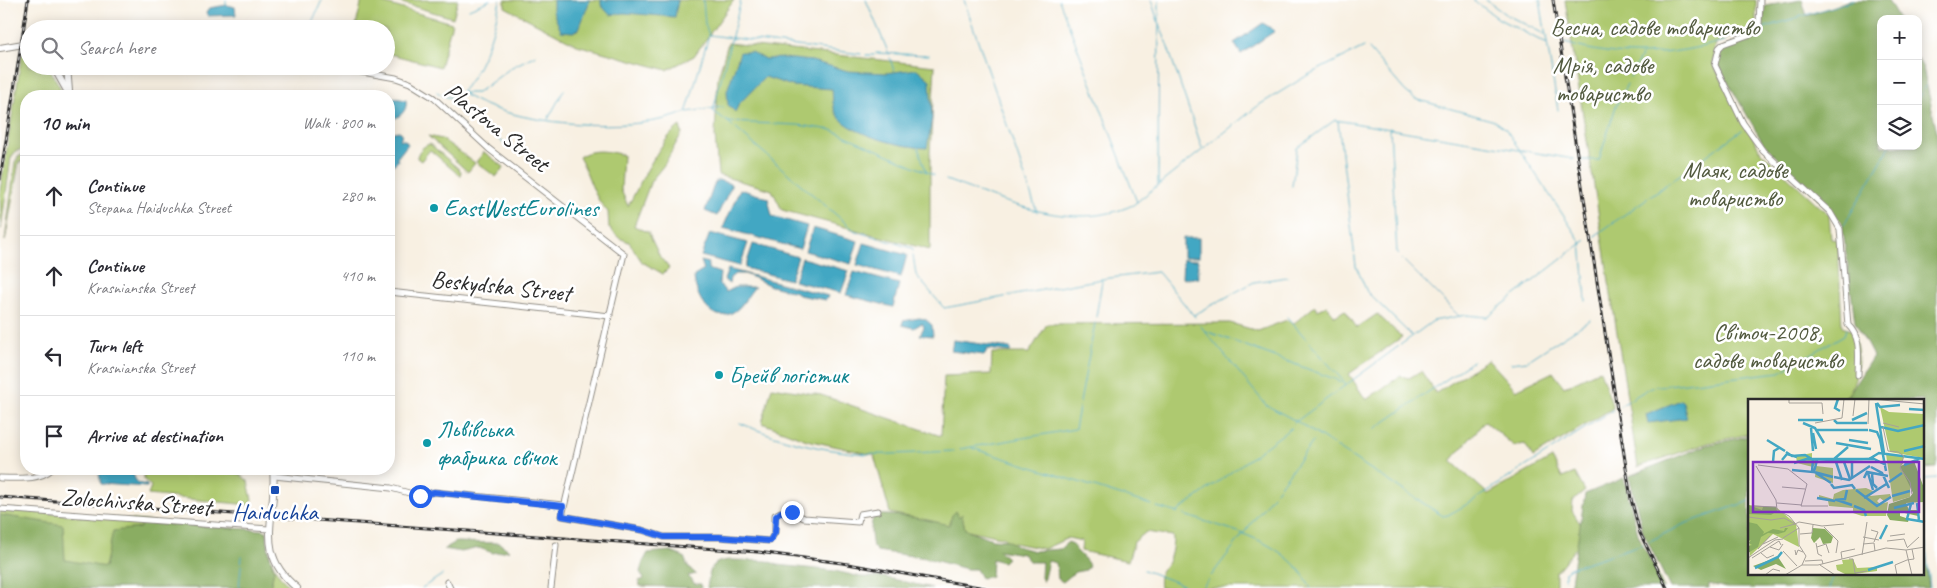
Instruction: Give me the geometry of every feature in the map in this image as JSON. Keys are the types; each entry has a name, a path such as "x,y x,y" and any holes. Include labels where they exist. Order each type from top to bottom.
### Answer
{"main road":[{"path":"0,48 20,45"},
{"path":"58,75 67,90"},
{"path":"68,75 69,90"},
{"path":"274,476 269,529 272,558 288,580 297,588"}],"street":[{"path":"1760,0 1758,29 1754,33 1722,44 1718,48 1715,65 1744,123 1763,151 1830,212 1840,229 1848,325 1856,333 1858,340 1858,375"},
{"name":"Plastova Street","path":"379,75 410,83 434,98 489,149 624,254 610,316"},
{"name":"Beskydska Street","path":"395,293 610,316"},
{"path":"610,316 562,516 642,530 664,537 719,537 759,542 770,541 775,532 776,516 781,512 792,512 804,518 858,522 860,514 878,511"},
{"path":"0,478 44,475"},
{"path":"274,476 391,488 420,496 434,492 563,506"},
{"name":"Zolochivska Street","path":"0,509 269,529"},
{"path":"550,588 556,545"},
{"path":"447,582 450,588"}],"green space":[{"path":"362,0 372,0 452,23 440,67 395,55 395,20 357,20"},
{"path":"392,0 458,0 453,18"},
{"path":"505,0 734,0 694,56 667,70 577,45 505,7"},
{"path":"1565,0 1756,0 1756,28 1716,43 1713,64 1761,152 1829,215 1831,239 1838,240 1842,327 1851,330 1857,347 1856,376 1849,393 1844,399 1748,399 1748,434 1708,443 1638,467"},
{"path":"1802,0 1807,16 1850,0 1888,0 1897,15 1877,15 1877,150 1922,150 1922,66 1923,68 1937,132 1937,468 1924,469 1924,399 1846,399 1873,356 1855,322 1842,222 1763,143 1717,63 1722,48 1761,34 1765,6"},
{"path":"728,43 935,66 930,153 930,250 782,210 772,190 718,175 715,135 718,77"},
{"path":"20,66 20,75 53,75 62,90 20,90 20,150 15,152 11,158 1,229 0,191"},
{"path":"680,126 682,133 664,165 651,181 634,226 648,232 660,257 669,268 663,274 642,262 629,242 619,238 609,228 608,212 598,199 579,157 595,151 623,155 621,190 628,206 658,151"},
{"path":"428,136 442,139 475,163 468,172"},
{"path":"430,144 461,171 460,176 430,150 421,161 417,158 421,149"},
{"path":"484,152 504,167 496,177 476,162"},
{"path":"20,156 20,162 5,241 15,162"},
{"path":"1315,306 1318,310 1327,306 1335,316 1345,310 1357,328 1377,314 1402,337 1349,374 1366,400 1400,376 1409,378 1421,371 1436,393 1488,359 1516,390 1553,372 1564,387 1600,370 1613,408 1533,457 1525,444 1514,446 1485,421 1451,461 1488,494 1552,458 1562,478 1575,473 1585,491 1573,501 1572,511 1587,534 1556,572 1556,588 1160,588 1161,573 1169,561 1173,536 1146,532 1134,542 1128,561 1081,551 1082,541 1068,538 1044,549 1004,541 1005,538 890,513 874,455 807,440 762,423 772,387 821,395 941,436 944,376 991,374 992,353 1029,353 1047,324 1230,323 1258,331 1287,320 1293,324"},
{"path":"1748,436 1748,576 1924,576 1924,559 1926,558 1929,588 1726,588 1709,584 1709,588 1670,588 1643,532 1629,476 1707,445"},
{"path":"143,475 241,475 248,481 252,500 249,505 148,495 151,486 144,480"},
{"path":"1624,478 1638,534 1664,588 1570,588 1585,494"},
{"path":"0,509 267,531 270,555 280,576 291,588 0,588"},
{"path":"956,511 959,517 962,514 965,529 992,539 1008,540 1016,546 1034,551 1060,549 1068,542 1073,544 1089,566 1086,570 1075,572 1063,582 1058,579 1056,563 1048,561 1043,582 1041,577 1042,562 1030,562 1023,554 998,550 1007,558 1003,562 992,559 991,576 981,578 976,569 967,569 926,558 877,551 873,547 871,526 875,515 912,517 949,525 952,515"},
{"path":"0,515 63,525 65,560 105,567 113,531 140,528 142,523 264,530 267,533 269,554 274,570 270,588 0,588"},
{"path":"456,542 499,543 509,550 493,553 479,548 461,552 444,549"},
{"path":"669,551 684,557 688,567 696,574 688,576 695,584 701,584 702,588 640,586 639,581 644,579 640,572 648,553"},
{"path":"731,560 768,561 778,565 835,571 861,577 883,577 932,588 707,588 712,568 718,562"}],"water":[{"path":"553,0 590,0 579,29 573,32 561,31 553,12"},
{"path":"601,0 678,0 675,17 624,13 610,15 601,5"},
{"path":"227,5 235,7 236,15 208,16 206,13 209,8"},
{"path":"1263,23 1275,31 1241,54 1234,43"},
{"path":"740,52 751,52 765,59 784,58 812,61 848,71 886,73 917,69 930,80 932,118 927,148 892,143 854,129 835,112 832,89 792,86 765,77 739,104 735,112 728,105 727,91"},
{"path":"395,98 406,100 406,108 396,118"},
{"path":"395,132 402,133 400,140 405,140 408,144 395,163"},
{"path":"718,180 731,184 731,187 717,216 705,211 715,182"},
{"path":"740,189 768,198 772,216 807,226 800,249 723,228"},
{"path":"813,228 858,241 851,264 805,251"},
{"path":"710,233 748,243 740,266 701,256"},
{"path":"1183,238 1199,238 1199,257 1183,257"},
{"path":"864,243 907,255 901,277 857,265"},
{"path":"753,244 798,257 790,280 745,268"},
{"path":"802,258 849,271 841,293 794,281"},
{"path":"1183,259 1198,260 1198,278 1182,278"},
{"path":"701,261 708,263 708,269 720,273 719,284 726,292 736,287 755,287 735,311 727,315 719,315 712,312 701,301 694,276 704,270"},
{"path":"728,269 828,296 826,300 798,295 796,292 771,286 745,274 735,274 730,278 729,284 724,280"},
{"path":"854,272 899,284 893,307 846,295"},
{"path":"919,318 925,319 932,325 933,336 920,335 924,327 922,323 914,328 902,325 903,321"},
{"path":"953,340 1011,349 1010,352 988,349 984,355 951,351"},
{"path":"1681,400 1687,418 1648,423 1646,414"},
{"path":"99,475 133,475 137,483 147,485 147,487 101,484"}],"waterway":[{"path":"226,0 226,5"},
{"path":"313,20 322,0"},
{"path":"469,9 490,0"},
{"path":"500,0 485,53 472,78 455,99 470,117 505,144"},
{"path":"461,92 481,104 507,113 571,123 605,125 636,123 664,119 686,112 709,35 705,24 703,0"},
{"path":"741,0 713,111 728,122 798,125 832,130 934,175"},
{"path":"866,0 889,54"},
{"path":"964,0 1037,212"},
{"path":"1059,0 1137,202"},
{"path":"1151,0 1158,21"},
{"path":"1158,184 1159,0"},
{"path":"1473,0 1499,19 1547,44"},
{"path":"1486,0 1505,14 1548,36"},
{"path":"1540,0 1558,110"},
{"path":"1760,29 1854,0"},
{"path":"1160,24 1202,148"},
{"path":"709,35 861,54"},
{"path":"1565,43 1605,52 1645,54 1684,50 1724,41"},
{"path":"946,180 1014,205 1038,211 1086,216 1110,213 1133,205 1259,105 1308,75 1364,47"},
{"path":"1369,49 1405,91 1415,99 1495,121 1505,128 1581,242 1586,301"},
{"path":"876,53 929,55"},
{"path":"463,93 477,93 512,67 536,55"},
{"path":"866,55 874,55"},
{"path":"1630,77 1641,56"},
{"path":"890,58 894,71"},
{"path":"1580,160 1599,160 1616,106 1627,84"},
{"path":"1922,92 1926,85"},
{"path":"548,119 564,90"},
{"path":"437,92 448,97 459,94"},
{"path":"687,112 723,107"},
{"path":"1292,186 1297,148 1335,120 1574,159"},
{"path":"1338,121 1356,266 1367,292 1411,335"},
{"path":"728,122 855,231 912,248 913,251"},
{"path":"1390,128 1397,254 1459,316"},
{"path":"1592,238 1742,130"},
{"path":"918,147 926,171"},
{"path":"1844,225 1888,150"},
{"path":"1294,423 1433,321 1466,315 1487,317 1586,240"},
{"path":"913,255 916,275 944,308 1102,279 1158,272 1195,317"},
{"path":"1194,315 1254,282 1287,277"},
{"path":"1096,317 1102,281"},
{"path":"1287,317 1345,383"},
{"path":"1511,363 1527,361 1590,320"},
{"path":"960,449 1075,429 1095,323"},
{"path":"1199,324 1266,405 1296,421 1443,516 1471,502 1613,410"},
{"path":"1620,406 1651,387 1780,372 1844,335 1846,329"},
{"path":"1206,331 1345,383"},
{"path":"1373,430 1473,361"},
{"path":"740,423 786,439 850,453 888,454 954,451"},
{"path":"1177,512 1291,428"},
{"path":"1276,491 1313,442"},
{"path":"972,448 1151,505"},
{"path":"1924,479 1937,478"},
{"path":"1211,576 1273,495"},
{"path":"1648,542 1684,524 1748,502"},
{"path":"1157,507 1178,513"},
{"path":"1184,515 1238,532 1273,548 1288,558 1301,572 1311,588"},
{"path":"1924,525 1930,588"},
{"path":"1565,579 1565,572 1570,568 1643,544"},
{"path":"239,588 242,556"},
{"path":"1144,570 1191,588"},
{"path":"422,588 442,575"},
{"path":"1829,588 1833,576"},
{"path":"1202,588 1208,580"}],"railway":[{"path":"25,20 28,0"},
{"path":"1553,0 1631,499 1640,533 1667,588"},
{"path":"0,179 20,51"},
{"path":"0,497 758,552 842,563 985,588"}],"place":[{"name":"EastWestEurolines","path":"434,208"},
{"name":"Брейв логістик","path":"719,375"},
{"name":"Львівська фабрика свічок","path":"427,443"},
{"name":"Haiduchka","path":"275,490"}],"route":[{"path":"420,496 434,492 563,506 562,516 582,521 605,522 664,537 719,537 759,542 770,541 775,532 776,516 781,512 792,512"}],"park label":[{"name":"Весна, садове товариство","path":"1655,27"},
{"name":"Мрія, садове товариство","path":"1603,79"},
{"name":"Маяк, садове товариство","path":"1735,184"},
{"name":"Світоч-2008, садове товариство","path":"1768,346"}]}
